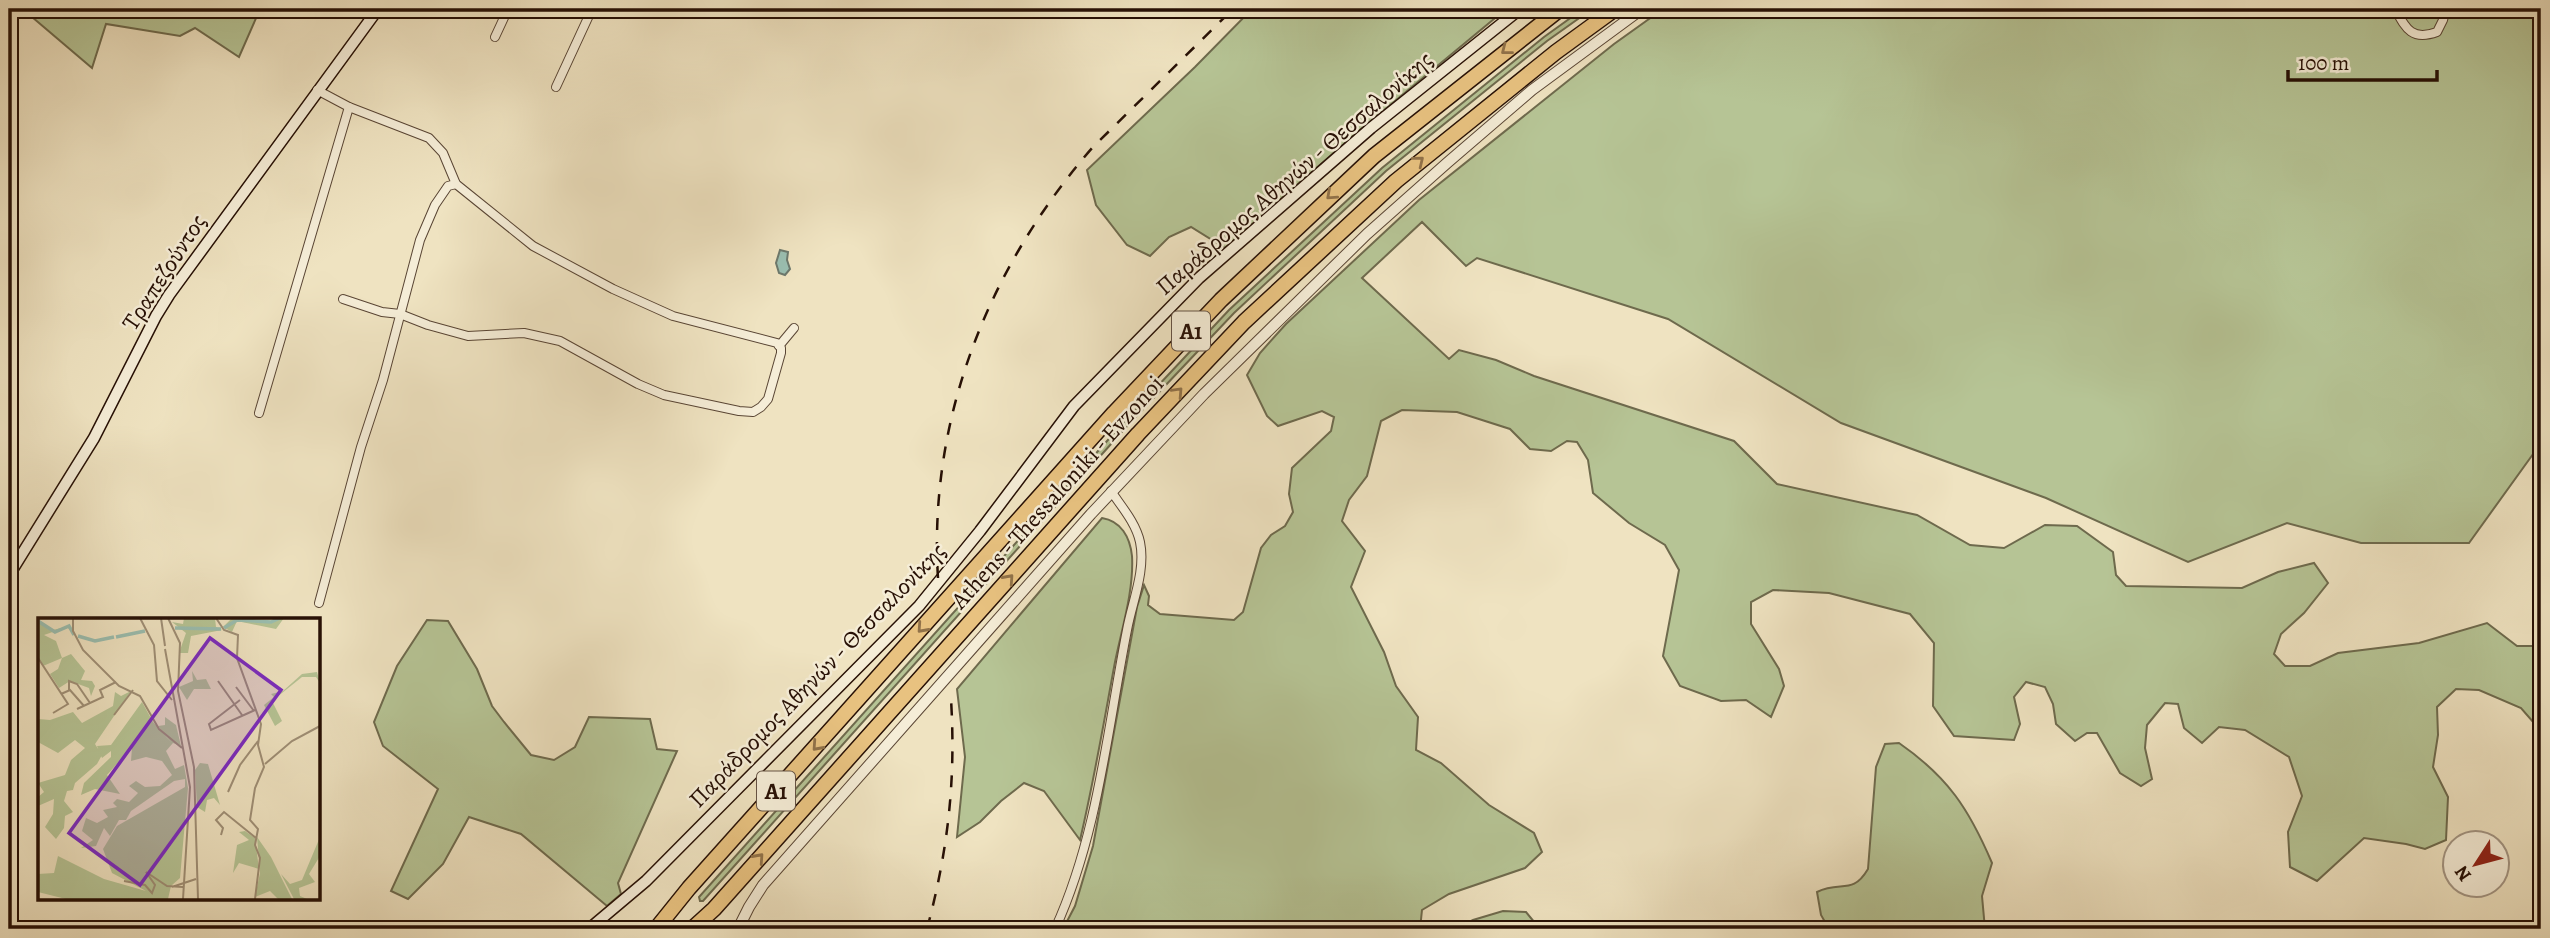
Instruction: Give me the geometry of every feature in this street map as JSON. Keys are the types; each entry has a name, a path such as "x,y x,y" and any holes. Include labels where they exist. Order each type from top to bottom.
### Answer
{"highway":[{"name":"Athens - Thessaloniki - Evzonoi","path":"656,929 689,888 1114,413 1221,300 1288,234 1374,156 1560,9"},
{"name":"Athens - Thessaloniki - Evzonoi","path":"692,929 714,909 1138,434 1244,323 1396,181 1556,52 1615,9"}],"main road":[{"name":"Τραπεζούντος","path":"9,575 94,438 156,316 378,9"},
{"name":"Παράδρομος Αθηνών - Θεσσαλονίκης","path":"589,929 646,881 919,606 981,531 1074,406 1199,278 1371,128 1520,9"}],"street":[{"path":"495,37 508,9"},
{"path":"556,87 592,9"},
{"path":"738,929 763,885 1111,491 1204,394 1367,234 1532,90 1642,9"},
{"path":"2395,9 2413,34 2427,36 2437,32 2446,9"},
{"path":"2534,9 2541,29"},
{"path":"317,90 349,107 429,138 443,153 456,184 533,246 613,289 673,316 777,343 781,353 768,399 752,412 664,395 638,384 571,346 548,338 524,333 468,337 400,314 382,312 343,299"},
{"path":"259,413 349,107"},
{"path":"319,603 360,446 383,380 427,223 448,186 456,184"},
{"path":"779,346 794,328"},
{"path":"1055,929 1069,899 1093,816 1139,574 1140,540 1111,491"}],"green space":[{"path":"9,9 129,9 151,13 158,9 260,9 239,57 195,28 180,36 106,24 92,68 32,17 9,17"},
{"path":"1252,9 1506,9 1360,130 1225,248 1191,227 1169,237 1150,256 1127,245 1096,205 1087,170"},
{"path":"1583,9 1592,9 1547,41 1386,171 1234,313 1128,425 703,901 700,901 699,897 1124,422 1229,310 1382,168 1544,37"},
{"path":"1663,9 2541,9 2541,443 2469,543 2361,543 2287,523 2188,562 2046,498 1841,423 1668,319 1477,258 1466,266 1422,222 1362,278 1449,359 1459,350 1496,360 1534,376 1734,441 1777,484 1917,515 1970,545 2004,548 2045,525 2077,526 2113,552 2116,575 2126,586 2242,588 2278,572 2314,563 2328,583 2304,613 2281,634 2274,654 2285,666 2310,666 2338,653 2419,643 2487,623 2517,646 2541,646 2541,731 2521,708 2479,690 2456,689 2437,707 2438,735 2433,767 2448,797 2446,830 2442,830 2442,842 2425,849 2364,838 2317,881 2290,867 2288,832 2302,796 2289,757 2245,730 2219,727 2202,743 2184,728 2178,704 2165,703 2147,725 2145,748 2152,779 2141,786 2120,773 2097,733 2087,733 2075,741 2056,724 2053,704 2045,687 2026,682 2014,697 2020,724 2014,740 1954,736 1933,706 1934,643 1910,614 1829,593 1773,590 1751,602 1751,624 1779,669 1784,686 1771,717 1746,700 1721,701 1680,686 1663,656 1679,570 1665,545 1629,523 1593,493 1588,460 1577,442 1567,441 1551,451 1530,449 1510,429 1457,412 1402,410 1381,421 1367,476 1349,500 1342,521 1365,551 1351,587 1384,652 1396,686 1418,717 1416,750 1441,763 1489,805 1534,833 1542,852 1525,868 1449,894 1422,910 1420,929 1063,929 1075,906 1093,846 1137,607 1144,585 1149,596 1148,605 1160,614 1234,620 1243,612 1261,548 1271,535 1285,526 1293,512 1289,494 1292,468 1331,431 1334,417 1322,411 1278,426 1267,416 1247,375 1260,353 1286,324 1419,200 1614,44"},
{"path":"1102,518 1119,526 1127,536 1132,569 1127,609 1080,840 1044,791 1024,783 980,822 957,837 965,757 957,689"},
{"path":"427,620 448,621 477,669 492,706 531,755 554,760 575,747 589,717 650,719 657,749 677,751 618,883 621,894 607,906 521,834 469,817 443,864 408,899 391,891 438,789 383,746 374,722 397,666"},
{"path":"1899,743 1944,782 1975,826 1992,863 1982,896 1985,929 1829,929 1821,915 1817,892 1851,885 1868,869 1876,767 1885,744"},
{"path":"1503,911 1526,912 1540,929 1456,929 1473,920"}],"shaded area":[{"path":"780,250 788,252 790,269 785,275 779,273 776,263"}],"railway":[{"path":"938,578 938,518 943,460 955,403 973,347 996,293 1024,242 1056,193 1093,147 1233,9"},
{"path":"927,929 949,815 951,699"}]}
